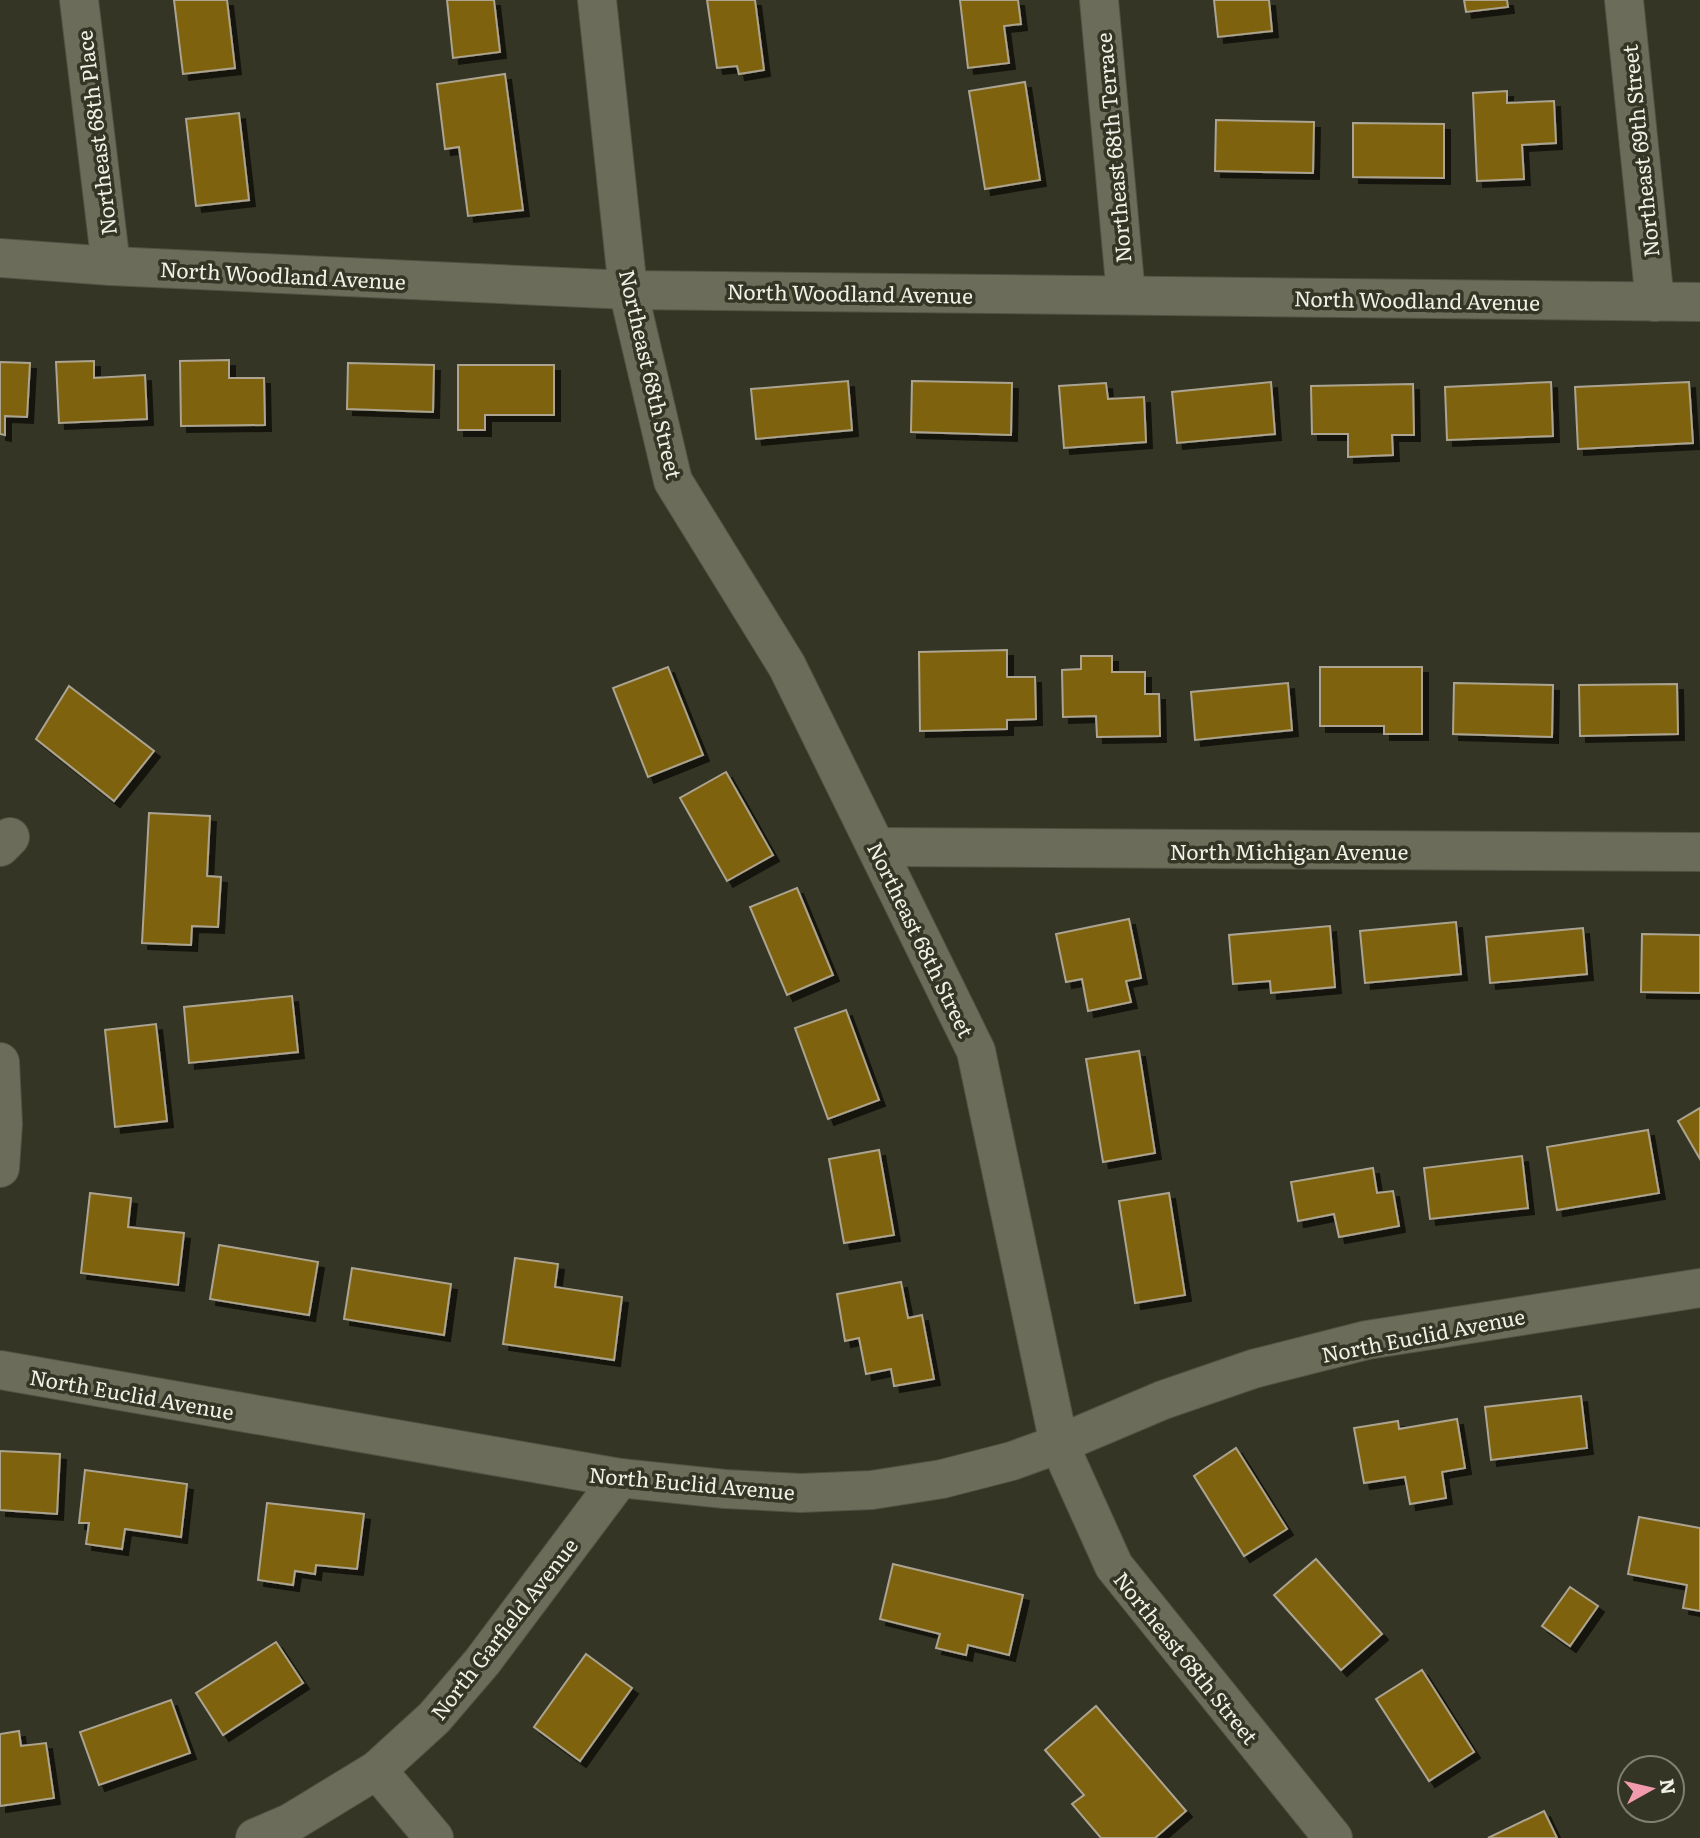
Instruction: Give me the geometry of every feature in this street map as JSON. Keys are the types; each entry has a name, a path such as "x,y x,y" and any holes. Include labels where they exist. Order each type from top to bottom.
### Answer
{"street":[{"name":"Northeast 68th Place","path":"79,0 111,266"},
{"name":"Northeast 68th Street","path":"597,0 628,290 673,481 787,666 976,1051 1059,1444 1114,1566 1333,1838"},
{"name":"Northeast 68th Terrace","path":"1099,0 1126,295"},
{"name":"Northeast 69th Street","path":"1624,0 1655,302"},
{"name":"North Woodland Avenue","path":"0,258 111,266 628,290 1700,302"},
{"name":"North Michigan Avenue","path":"878,847 1700,852"},
{"path":"0,1062 3,1124 0,1168"},
{"name":"North Euclid Avenue","path":"0,1370 620,1478 725,1489 788,1492 872,1490 943,1479 1012,1461 1163,1400 1240,1374 1367,1340 1700,1288"},
{"name":"North Garfield Avenue","path":"255,1838 290,1824 377,1770 433,1718 482,1662 620,1478"},
{"path":"377,1770 435,1838"}],"building":[{"path":"174,0 227,0 235,68 183,74"},
{"path":"447,0 494,0 500,52 453,58"},
{"path":"707,0 755,0 764,70 739,74 737,66 717,68"},
{"path":"960,0 1018,0 1021,24 1004,26 1009,63 968,68"},
{"path":"1214,0 1269,0 1272,31 1218,37"},
{"path":"1464,0 1507,0 1508,7 1466,12"},
{"path":"505,74 523,210 468,216 459,147 445,149 437,84"},
{"path":"1025,82 1040,180 985,189 969,91"},
{"path":"1507,91 1507,103 1554,101 1556,143 1522,145 1524,179 1477,181 1473,93"},
{"path":"239,113 249,200 196,206 186,119"},
{"path":"1216,120 1314,122 1313,173 1215,171"},
{"path":"1353,123 1444,124 1444,178 1353,177"},
{"path":"229,360 229,378 264,378 265,425 181,426 180,361"},
{"path":"94,361 94,378 145,375 147,419 59,423 56,362"},
{"path":"0,362 30,363 27,417 5,416 5,435 0,434"},
{"path":"348,363 434,365 433,412 347,409"},
{"path":"458,365 554,365 554,415 485,415 485,430 458,430"},
{"path":"848,381 852,430 756,439 751,389"},
{"path":"912,381 1012,383 1011,435 911,432"},
{"path":"1271,382 1275,434 1177,443 1172,392"},
{"path":"1551,382 1553,436 1447,440 1445,387"},
{"path":"1689,382 1693,443 1578,449 1575,387"},
{"path":"1106,383 1108,399 1144,397 1146,442 1064,448 1059,386"},
{"path":"1413,384 1414,435 1392,435 1393,455 1348,457 1348,434 1312,434 1311,386"},
{"path":"1007,650 1007,677 1035,677 1036,719 1007,720 1007,729 920,731 919,652"},
{"path":"1081,656 1112,656 1112,672 1145,672 1145,694 1159,694 1160,736 1097,737 1096,716 1063,717 1062,670 1081,669"},
{"path":"668,667 703,755 648,777 613,688"},
{"path":"1320,667 1422,667 1422,734 1384,734 1384,726 1320,726"},
{"path":"1288,683 1292,730 1195,740 1191,692"},
{"path":"1454,683 1553,685 1552,737 1453,734"},
{"path":"1677,684 1678,734 1580,736 1579,685"},
{"path":"69,686 154,751 114,801 36,739"},
{"path":"726,772 773,855 727,881 680,798"},
{"path":"149,813 210,816 207,876 221,877 218,927 192,926 191,945 142,943"},
{"path":"797,888 833,975 787,995 750,907"},
{"path":"1129,919 1141,978 1126,981 1131,1002 1088,1011 1082,979 1066,982 1056,934"},
{"path":"1456,922 1461,974 1365,983 1360,931"},
{"path":"1330,926 1335,987 1271,993 1270,981 1233,984 1229,935"},
{"path":"1583,928 1587,974 1490,983 1486,937"},
{"path":"1642,934 1700,935 1700,993 1641,992"},
{"path":"292,996 298,1052 189,1063 184,1007"},
{"path":"846,1010 879,1100 828,1119 795,1028"},
{"path":"156,1024 167,1121 115,1127 105,1030"},
{"path":"1139,1051 1155,1153 1103,1162 1086,1059"},
{"path":"1700,1108 1700,1159 1678,1121"},
{"path":"1648,1130 1659,1193 1557,1210 1547,1147"},
{"path":"879,1150 894,1235 844,1243 829,1159"},
{"path":"1522,1156 1528,1208 1430,1219 1424,1168"},
{"path":"1373,1168 1377,1193 1393,1191 1399,1226 1339,1237 1334,1214 1298,1221 1291,1182"},
{"path":"90,1193 131,1198 128,1227 184,1233 178,1285 81,1273"},
{"path":"1169,1193 1185,1295 1135,1303 1119,1201"},
{"path":"219,1245 318,1262 309,1315 210,1299"},
{"path":"515,1258 558,1264 555,1287 622,1297 614,1360 503,1344"},
{"path":"352,1268 451,1284 444,1335 344,1319"},
{"path":"901,1282 908,1318 922,1315 934,1379 894,1386 891,1369 866,1374 859,1338 845,1341 837,1294"},
{"path":"1581,1396 1587,1448 1491,1460 1485,1407"},
{"path":"1457,1419 1465,1468 1442,1472 1446,1498 1410,1504 1405,1477 1364,1483 1354,1428 1398,1421 1399,1429"},
{"path":"1236,1448 1287,1529 1244,1556 1194,1476"},
{"path":"0,1451 60,1454 57,1514 0,1510"},
{"path":"85,1470 187,1484 181,1537 125,1529 122,1549 86,1544 89,1523 79,1523"},
{"path":"267,1503 364,1514 357,1569 316,1565 315,1574 295,1571 293,1585 258,1580"},
{"path":"1639,1517 1700,1528 1700,1611 1683,1608 1687,1585 1628,1574"},
{"path":"1316,1559 1382,1634 1341,1670 1274,1595"},
{"path":"893,1564 1023,1595 1009,1655 968,1645 966,1655 936,1648 940,1634 880,1619"},
{"path":"1570,1587 1598,1606 1570,1646 1542,1626"},
{"path":"276,1642 303,1683 223,1735 196,1693"},
{"path":"586,1654 632,1688 580,1761 534,1727"},
{"path":"1422,1670 1474,1752 1429,1781 1376,1699"},
{"path":"171,1700 190,1753 99,1785 80,1732"},
{"path":"1096,1706 1186,1811 1155,1838 1101,1838 1072,1804 1084,1795 1045,1750"},
{"path":"19,1731 21,1746 46,1743 54,1798 0,1806 0,1734"},
{"path":"1544,1811 1557,1838 1488,1838"}]}
